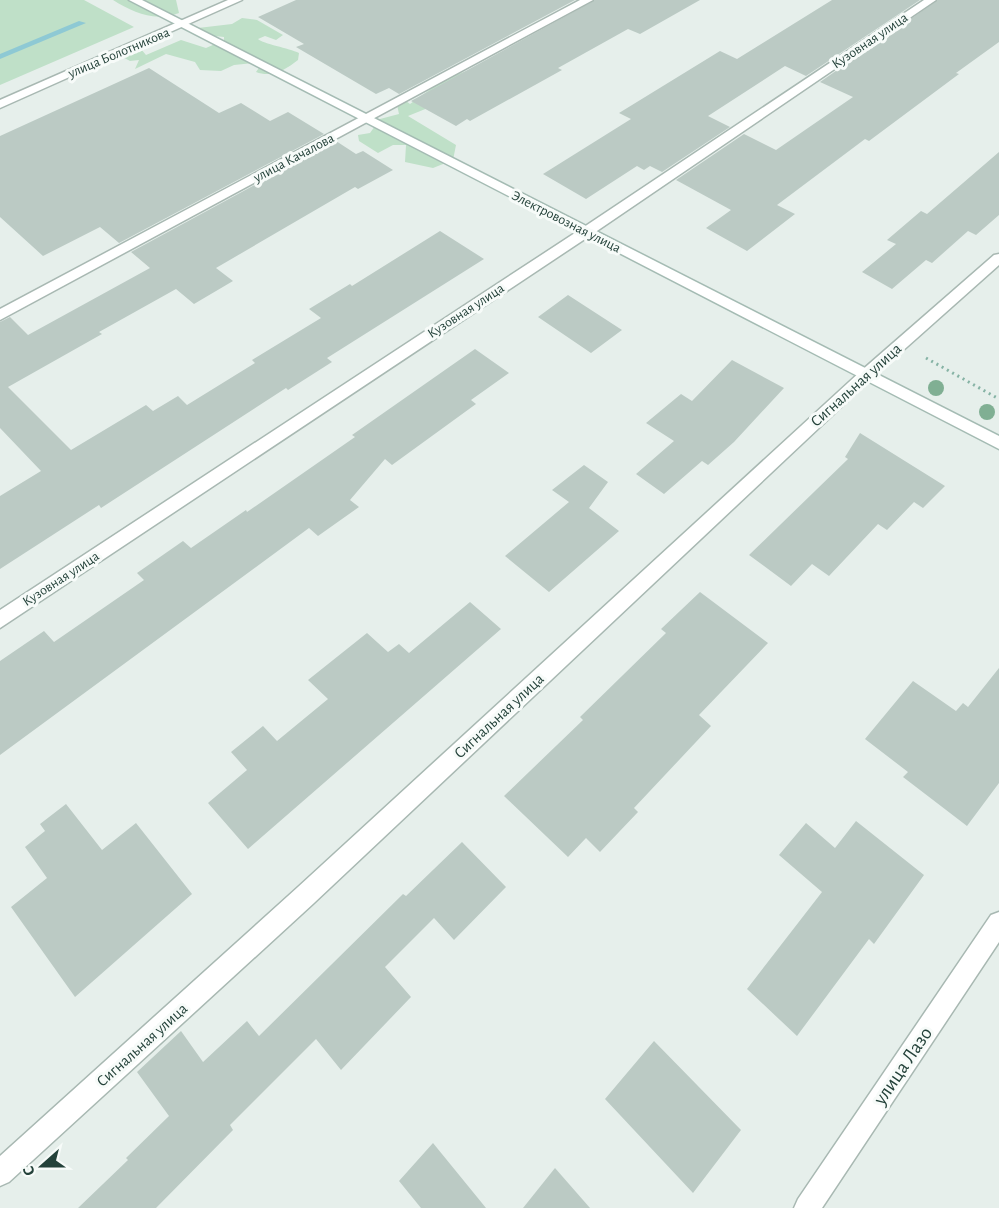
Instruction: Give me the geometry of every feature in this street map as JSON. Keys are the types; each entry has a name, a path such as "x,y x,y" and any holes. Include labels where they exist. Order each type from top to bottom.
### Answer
{"street":[{"name":"Электровозная улица","path":"134,0 999,443"},
{"name":"улица Болотникова","path":"0,104 237,0"},
{"name":"улица Качалова","path":"0,315 588,0"},
{"name":"Кузовная улица","path":"0,620 586,232 931,0"},
{"name":"Сигнальная улица","path":"0,1173 306,895 866,375 999,258"},
{"name":"улица Лазо","path":"807,1208 999,923"}],"path":[{"path":"901,344 999,399"}],"green space":[{"path":"0,0 84,0 134,27 0,85"},
{"path":"113,0 176,0 179,13 161,17 144,15"},
{"path":"242,18 257,20 283,35 276,40 265,36 258,39 299,53 298,60 283,70 262,74 256,72 263,62 234,65 221,71 200,70 195,62 166,54 135,69 139,60 130,61 121,56 128,51 141,49 146,55 181,40 206,48 224,40 224,37 196,34 198,28 232,24"},
{"path":"470,70 450,99 408,116 456,145 453,160 433,168 405,162 406,145 393,145 378,153 359,141 358,135 370,133 380,119 399,114 396,100 402,98 410,104 446,78"}],"building":[{"path":"296,0 575,0 399,94 389,88 376,94 296,47 304,44 258,17"},
{"path":"595,0 700,0 640,34 628,29 558,68 562,70 470,121 467,119 456,126 411,101"},
{"path":"832,0 920,0 806,76 785,66 708,116 730,127 662,172 650,166 644,170 637,166 586,199 543,174 631,119 619,113 720,51 737,59"},
{"path":"938,0 999,0 999,42 869,141 865,139 777,205 795,214 747,251 706,228 731,210 676,180 744,134 776,150 853,97 820,82"},
{"path":"149,68 219,113 241,103 270,121 288,112 324,134 119,243 100,227 43,256 0,217 0,136"},
{"path":"336,141 356,154 363,151 393,170 358,189 355,187 216,268 233,281 194,304 176,289 8,387 71,450 146,405 153,411 178,396 187,405 255,363 252,360 321,318 309,309 350,284 352,286 440,231 484,259 327,358 332,362 288,390 286,388 101,508 99,505 0,569 0,496 41,471 0,428 0,322 10,317 28,335 150,268 131,252"},
{"path":"999,152 999,215 976,235 968,231 932,263 926,260 892,289 862,272 896,244 887,240 921,211 927,214"},
{"path":"568,295 622,330 591,353 538,317"},
{"path":"475,349 509,373 471,400 476,404 392,465 385,459 350,500 359,507 318,536 309,528 0,755 0,661 44,631 54,642 144,580 137,573 183,541 191,548 246,510 247,512"},
{"path":"732,360 784,388 734,442 708,465 702,461 664,494 636,474 674,441 646,423 681,394 692,401"},
{"path":"860,433 945,486 923,508 914,502 887,530 878,524 829,576 812,564 791,586 749,555 848,459 845,457"},
{"path":"584,465 608,482 589,508 619,531 549,592 505,556 569,502 552,490"},
{"path":"700,592 768,643 699,715 711,726 634,808 638,812 600,852 586,838 568,857 504,796 583,720 580,717 666,633 661,629"},
{"path":"470,602 501,629 248,849 208,803 247,770 231,752 263,726 277,741 328,699 308,680 367,633 388,652 399,644 409,653"},
{"path":"999,668 999,783 967,826 903,777 908,772 865,739 913,681 956,711 963,703 968,707"},
{"path":"66,804 102,850 136,823 192,894 75,997 11,907 47,878 25,847 45,831 40,824"},
{"path":"856,821 924,875 874,944 869,939 797,1036 747,989 822,892 779,855 806,823 835,848"},
{"path":"462,842 506,887 454,940 434,918 385,967 411,997 341,1070 316,1039 230,1125 233,1130 156,1208 78,1208 169,1116 137,1072 181,1031 203,1062 247,1021 259,1036 403,894 406,896"},
{"path":"654,1041 741,1130 693,1193 605,1099"},
{"path":"433,1143 486,1208 421,1208 399,1181"},
{"path":"555,1168 590,1208 523,1208"}],"waterway":[{"path":"0,57 82,23"}]}
